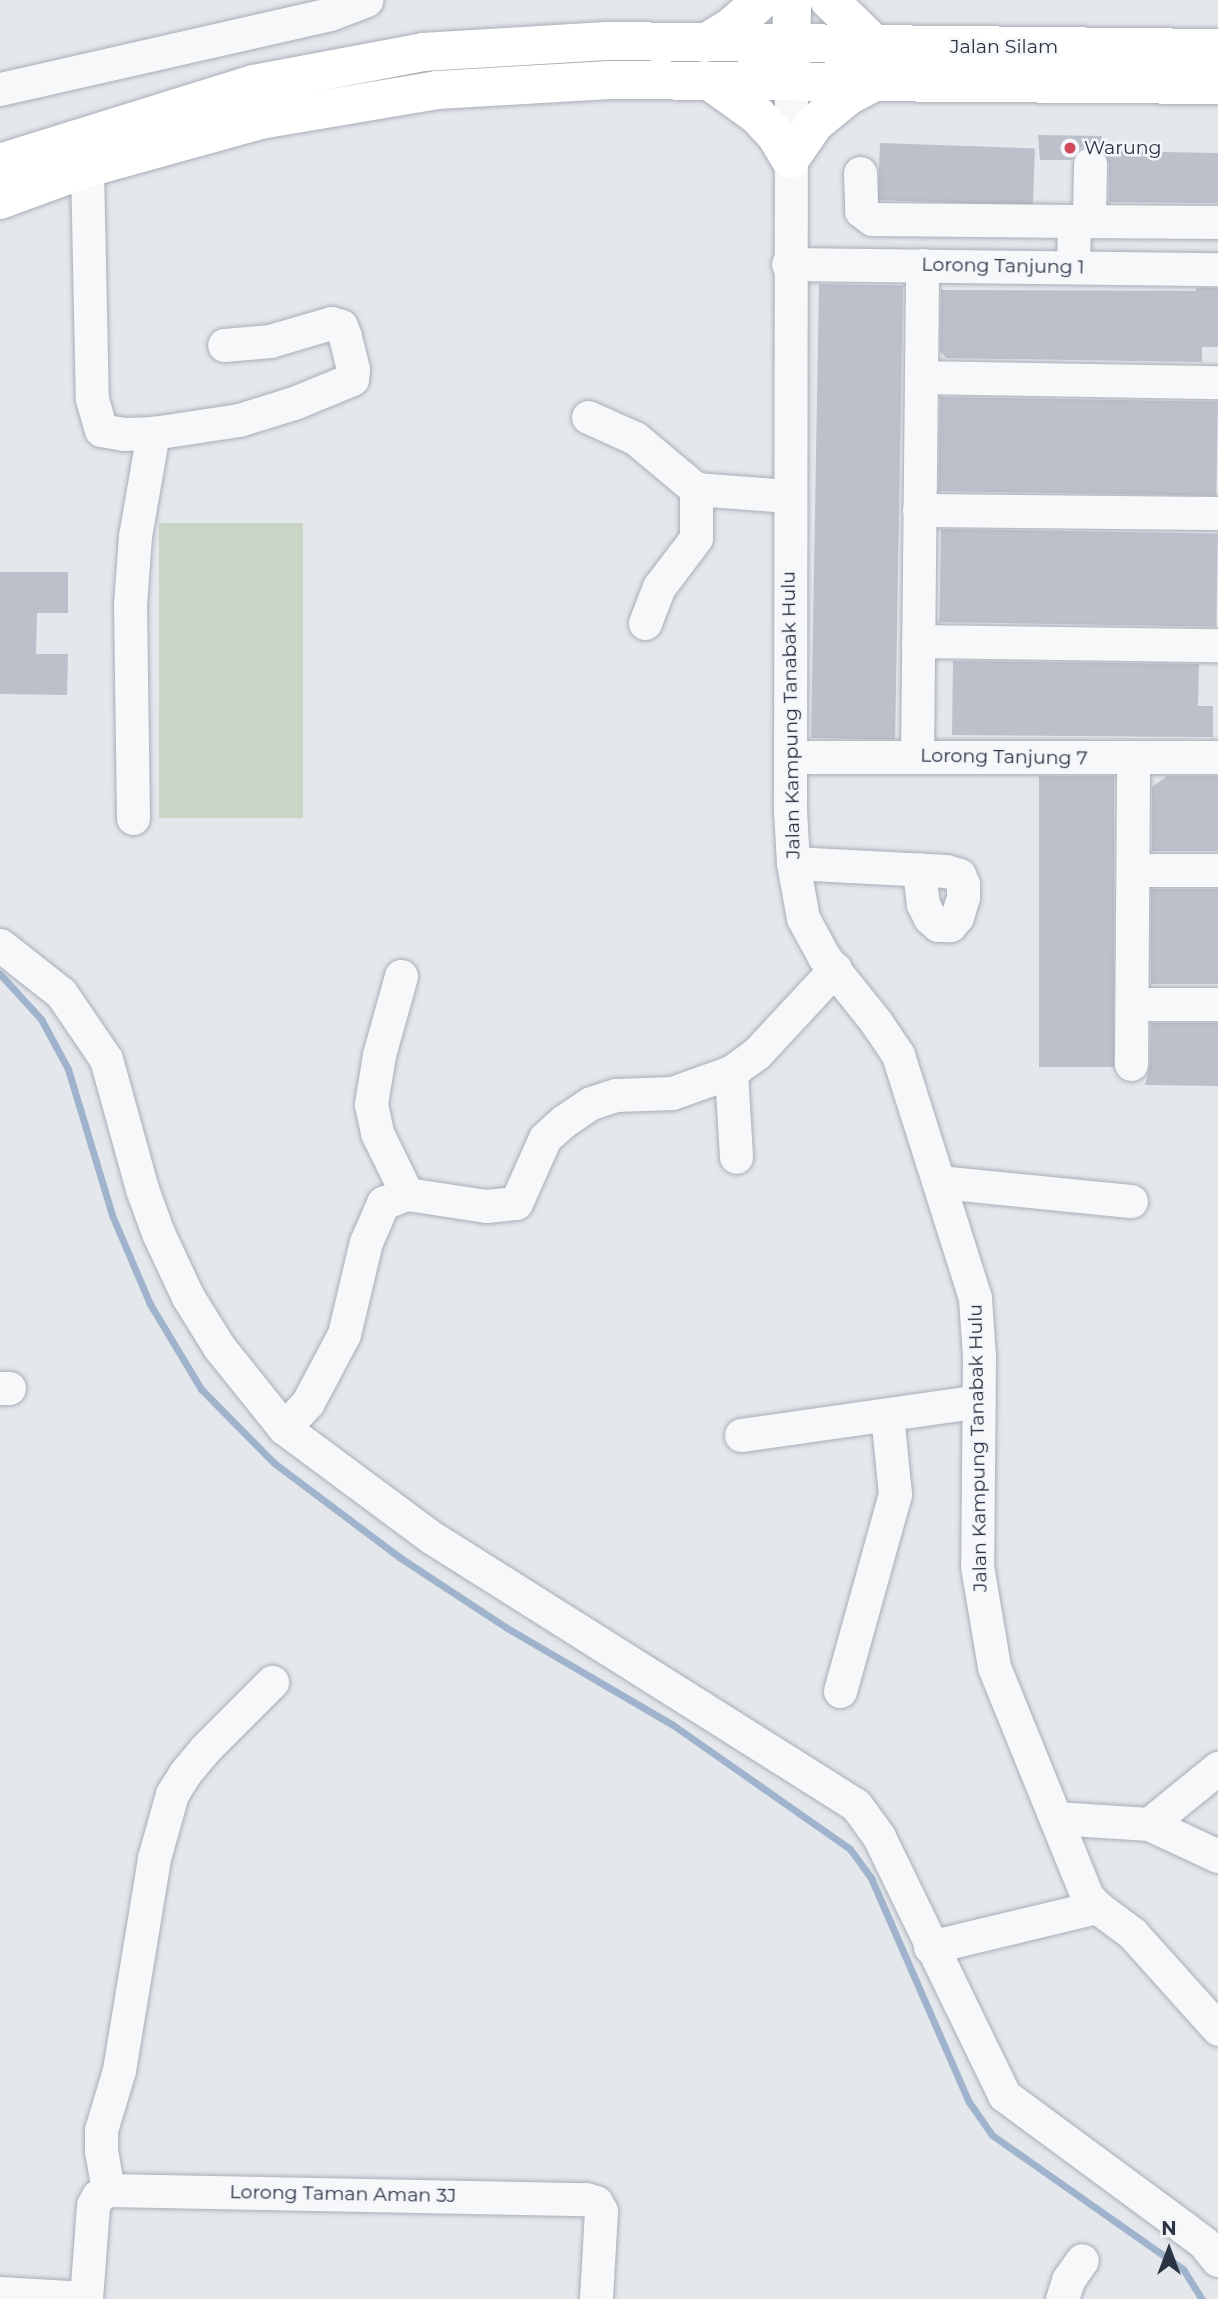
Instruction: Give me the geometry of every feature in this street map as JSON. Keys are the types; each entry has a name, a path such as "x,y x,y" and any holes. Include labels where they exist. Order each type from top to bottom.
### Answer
{"main road":[{"path":"705,43 730,28 762,0"},
{"name":"Jalan Kampung Tanabak Hulu","path":"791,82 792,0"},
{"path":"711,82 757,115 775,134 790,159 815,123 848,96 875,64 829,0"},
{"name":"Jalan Silam","path":"0,163 254,84 423,52 607,41 791,44 875,64 1218,85"},
{"name":"Jalan Silam","path":"0,200 88,168 261,120 437,90 610,80 791,82 875,64 1218,48"}],"street":[{"path":"0,89 330,14 366,0"},
{"name":"Jalan Kampung Tanabak Hulu","path":"791,82 788,496 793,863 803,918 824,957 898,1055 975,1298 979,1401 977,1566 988,1642 994,1667 1087,1896 1097,1907"},
{"path":"1073,267 1090,164"},
{"path":"88,168 92,399 101,430 124,434 153,433 239,420 294,404 352,379 353,369 345,336 341,326 331,323 270,341 224,345"},
{"path":"860,173 861,211 872,219 1218,222"},
{"name":"Lorong Tanjung 1","path":"788,264 1218,269"},
{"path":"917,756 922,265"},
{"path":"921,377 1218,382"},
{"path":"588,417 635,438 696,489 788,496"},
{"path":"133,818 130,605 135,536 153,433"},
{"path":"645,623 659,587 696,538 696,489"},
{"path":"919,510 1218,513"},
{"path":"918,641 1218,645"},
{"name":"Lorong Tanjung 7","path":"790,757 1218,757"},
{"path":"1131,1064 1133,758"},
{"path":"793,863 919,869"},
{"path":"1132,870 1218,870"},
{"path":"0,945 61,993 106,1059 142,1189 158,1233 188,1297 219,1347 284,1428 431,1537 856,1805 875,1829 1004,2095 1183,2227 1218,2260"},
{"path":"284,1428 308,1402 344,1334 366,1242 383,1203 407,1194 486,1206 516,1203 545,1138 564,1121 591,1103 616,1095 672,1093 731,1072 757,1053 835,969"},
{"path":"401,976 382,1044 371,1104 377,1133 407,1194"},
{"path":"1132,1004 1218,1004"},
{"path":"731,1072 736,1157"},
{"path":"940,1182 1131,1201"},
{"path":"741,1435 979,1401"},
{"path":"840,1691 895,1493 887,1415"},
{"path":"0,2293 86,2298 93,2205 98,2196 108,2190 100,2151 100,2130 119,2070 154,1858 172,1794 205,1749 272,1682"},
{"path":"1149,1824 1208,1776"},
{"path":"1056,1818 1149,1824 1218,1856"},
{"path":"930,1947 1097,1907 1132,1933 1218,2029"},
{"name":"Lorong Taman Aman 3J","path":"108,2190 586,2199 596,2202 601,2211 596,2299"},
{"path":"1062,2299 1068,2280 1082,2260"}],"green space":[{"path":"159,523 303,523 303,818 159,818"}],"building":[{"name":"Warung","path":"1038,135 1102,136 1101,148 1091,145 1081,147 1072,160 1040,160"},
{"path":"880,143 1035,148 1033,205 878,200"},
{"path":"1105,151 1218,153 1218,203 1109,202 1109,164"},
{"path":"819,284 903,285 895,739 811,738"},
{"path":"1196,288 1218,288 1218,347 1202,347 1202,362 946,358 940,351 941,290 1196,291"},
{"path":"940,397 1218,402 1216,496 938,491"},
{"path":"941,529 1218,534 1216,627 939,622"},
{"path":"0,572 68,572 68,613 37,613 36,654 68,654 67,695 0,694"},
{"path":"953,661 1199,664 1198,706 1213,706 1213,737 952,735"},
{"path":"1039,776 1114,776 1114,1067 1039,1067"},
{"path":"1167,776 1218,776 1218,851 1152,851 1152,787"},
{"path":"1151,889 1218,889 1218,984 1151,984"},
{"path":"1151,1023 1218,1023 1218,1086 1145,1085 1150,1064"}],"waterway":[{"path":"0,974 41,1019 68,1069 112,1215 150,1304 201,1389 274,1463 399,1557 507,1628 673,1725 850,1849 871,1878 969,2102 992,2135 1183,2269 1202,2299"}],"place":[{"name":"Warung","path":"1070,148"}]}
